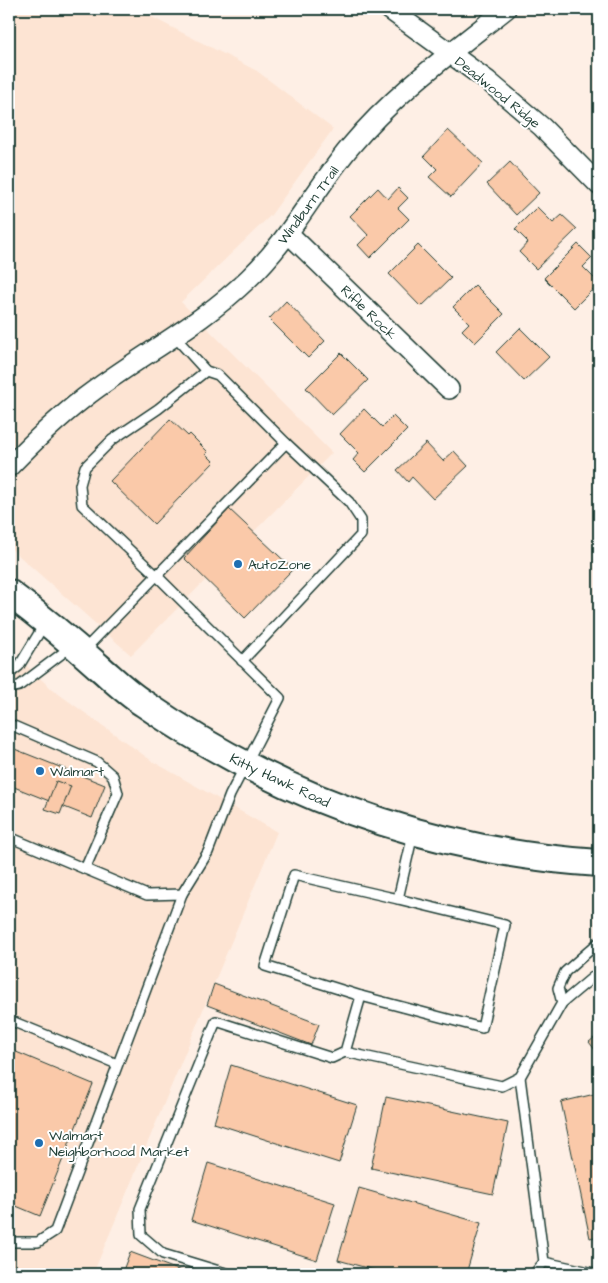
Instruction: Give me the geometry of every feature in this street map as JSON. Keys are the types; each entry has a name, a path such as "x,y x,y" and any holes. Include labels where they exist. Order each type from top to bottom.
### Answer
{"main road":[{"name":"Kitty Hawk Road","path":"9,593 46,621 140,702 246,767 308,796 448,842 516,854 599,863"}],"street":[{"name":"Deadwood Ridge","path":"389,9 451,53 542,128 599,185"},
{"name":"Windburn Trail","path":"9,467 39,435 85,397 175,337 220,304 250,278 289,234 351,146 398,96 506,9"},
{"name":"Rifle Rock","path":"289,234 449,389"}],"lane":[{"path":"175,337 206,371 218,376 349,502 361,520 362,535 242,661"},
{"path":"9,1242 38,1242 55,1231 182,894 208,852 230,796 280,698 157,576 82,505 80,485 85,467 112,440 158,409 206,371"},
{"path":"9,688 19,686 78,648 157,576 286,443"},
{"path":"9,674 19,666 46,621"},
{"path":"9,724 97,762 113,776 118,793 85,869"},
{"path":"398,899 413,832"},
{"path":"9,837 147,895 182,894"},
{"path":"294,875 505,925 482,1028 361,996 265,966 294,875"},
{"path":"562,1003 558,988 565,972 599,944"},
{"path":"229,1274 163,1254 141,1235 140,1209 216,1021 332,1058 345,1052 502,1086 520,1077 562,1003 599,972"},
{"path":"345,1052 361,996"},
{"path":"9,1020 117,1064"},
{"path":"520,1077 544,1262 534,1274"},
{"path":"544,1262 599,1274"}],"shaded area":[{"path":"9,9 136,9 257,71 333,129 271,215 181,302 332,453 131,655 9,547"},
{"path":"9,650 53,690 152,761 277,832 93,1274 9,1274"}],"building":[{"path":"448,130 483,163 451,197 429,177 437,169 424,156"},
{"path":"510,162 539,193 516,215 487,184"},
{"path":"378,188 388,199 398,188 408,198 398,208 409,219 370,258 358,245 368,235 350,216"},
{"path":"537,207 553,223 562,215 577,229 536,269 519,252 528,242 515,229"},
{"path":"578,244 592,258 583,267 599,283 574,308 544,278"},
{"path":"418,245 451,278 421,307 389,274"},
{"path":"475,285 504,314 475,343 462,330 469,323 453,307"},
{"path":"286,301 325,341 308,358 269,319"},
{"path":"520,328 549,357 524,381 496,352"},
{"path":"341,353 368,380 332,415 306,388"},
{"path":"364,409 382,427 393,416 407,430 365,472 353,460 359,453 340,434"},
{"path":"170,419 188,436 190,434 208,452 206,454 214,462 154,524 110,481"},
{"path":"426,443 443,461 454,451 468,466 433,499 412,477 408,482 397,470"},
{"name":"AutoZone","path":"229,509 293,569 245,618 184,558"},
{"name":"Walmart","path":"12,748 105,785 92,818 9,785 9,757"},
{"path":"56,781 71,786 60,814 45,809"},
{"path":"214,984 319,1024 311,1045 207,1005"},
{"path":"599,1034 599,1055 589,1042"},
{"name":"Walmart Neighborhood Market","path":"9,1049 93,1084 40,1216 9,1203"},
{"path":"231,1065 357,1105 339,1163 214,1123"},
{"path":"599,1093 599,1236 590,1238 561,1102"},
{"path":"386,1097 508,1123 493,1194 371,1168"},
{"path":"208,1163 335,1203 317,1260 191,1220"},
{"path":"359,1188 481,1223 466,1274 389,1274 338,1260"},
{"path":"130,1252 189,1274 122,1273"}],"place":[{"name":"AutoZone","path":"238,564"},
{"name":"Walmart","path":"40,771"},
{"name":"Walmart Neighborhood Market","path":"39,1143"}]}
